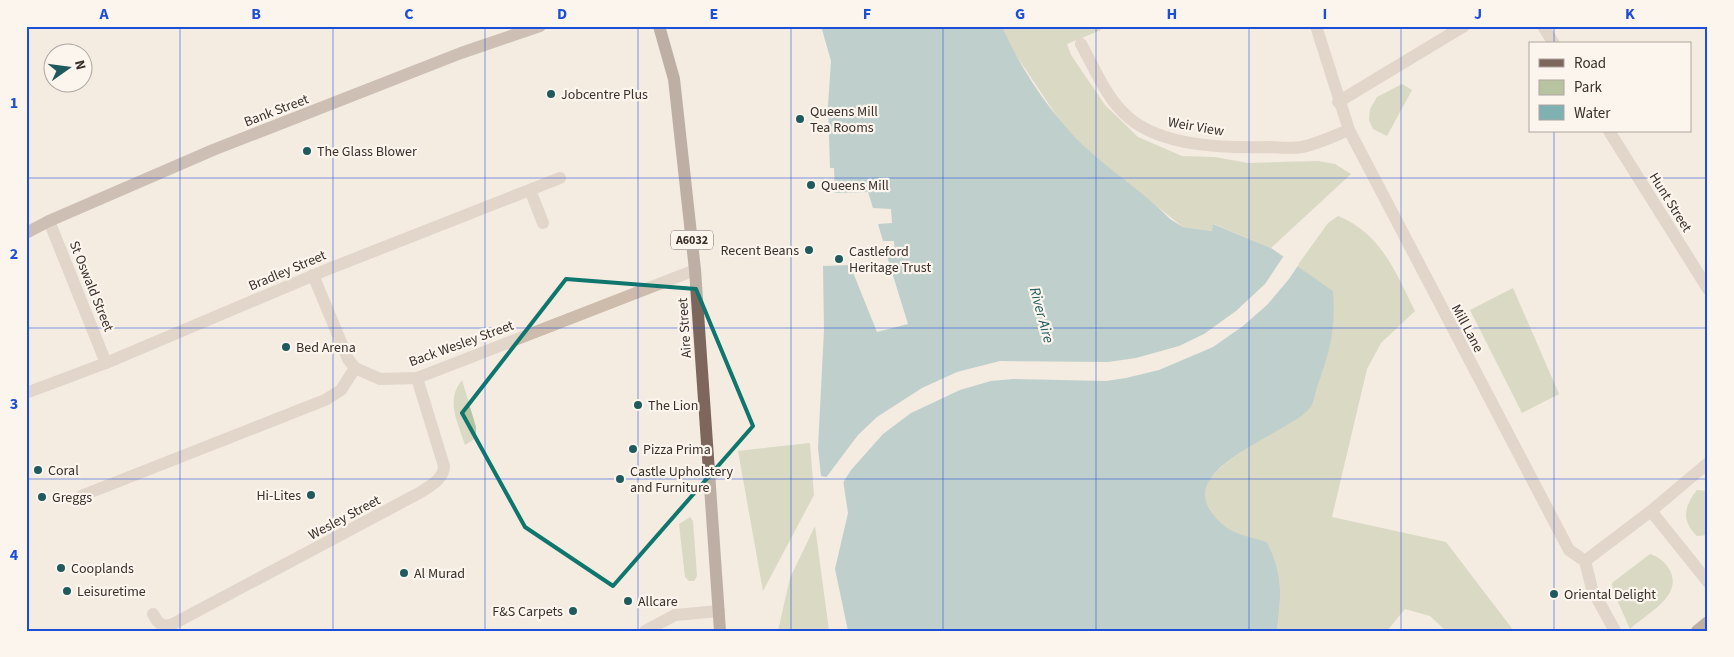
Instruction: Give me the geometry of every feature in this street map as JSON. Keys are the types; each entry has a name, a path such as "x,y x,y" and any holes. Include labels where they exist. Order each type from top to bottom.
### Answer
{"main road":[{"name":"Aire Street","path":"659,26 674,79 695,270 720,631"},
{"path":"1697,631 1708,622"}],"street":[{"name":"Bank Street","path":"26,232 49,220 214,150 461,53 540,26"},
{"name":"Mill Lane","path":"1316,26 1348,130 1569,550 1585,561"},
{"path":"1338,102 1464,26"},
{"path":"1543,26 1553,42"},
{"name":"Weir View","path":"1082,44 1102,83 1116,105 1130,119 1156,133 1187,142 1212,146 1301,147 1348,130"},
{"name":"Hunt Street","path":"1610,132 1708,289"},
{"name":"Bradley Street","path":"26,393 106,363 313,275 560,178"},
{"path":"530,190 542,222"},
{"name":"St Oswald Street","path":"49,220 106,363"},
{"name":"Back Wesley Street","path":"355,368 380,379 417,378 695,270"},
{"path":"81,496 325,400 341,390 355,368 348,359 313,275"},
{"name":"Wesley Street","path":"153,614 164,629 421,492 441,477 444,466 417,378"},
{"path":"1615,631 1592,589 1585,561 1651,511 1708,463"},
{"path":"1651,511 1708,582"},
{"path":"645,631 675,615 719,611"}],"highlighted area":[{"path":"566,279 696,289 753,426 613,586 525,527 462,413"}],"green space":[{"path":"1002,26 1100,26 1101,30 1067,44 1071,55 1105,105 1138,137 1182,156 1215,157 1248,163 1318,161 1335,164 1351,174 1271,248 1214,224 1213,231 1183,227 1094,156 1062,124 1012,49"},
{"path":"1402,84 1412,90 1387,136 1373,129 1369,120 1370,109 1377,97"},
{"path":"1338,216 1353,223 1376,244 1394,269 1415,311 1381,343 1367,369 1332,517 1446,542 1514,631 1446,631 1430,616 1405,609 1387,631 1277,631 1280,607 1279,575 1267,542 1230,532 1216,518 1206,502 1204,497 1205,488 1211,478 1222,467 1252,445 1310,408 1297,266 1328,223"},
{"path":"1513,288 1559,394 1522,413 1470,310"},
{"path":"462,380 476,427 476,438 465,445 454,412 454,396"},
{"path":"810,443 814,495 763,591 738,451"},
{"path":"1697,490 1708,491 1708,535 1697,536 1688,525 1687,508"},
{"path":"690,517 693,521 697,576 694,581 689,581 685,577 679,524"},
{"path":"815,526 829,631 778,631 790,578"},
{"path":"1650,554 1666,564 1672,575 1672,588 1661,603 1630,629 1613,591 1612,583"}],"water":[{"name":"River Aire","path":"821,26 1002,26 1030,79 1066,127 1094,155 1170,219 1183,227 1212,231 1213,224 1271,248 1333,291 1334,317 1331,340 1310,408 1283,428 1225,463 1212,477 1205,491 1208,506 1226,527 1248,537 1267,542 1279,575 1280,607 1277,631 848,631 835,569 848,513 843,480 821,476 818,448 824,330 823,266 850,265 877,332 908,324 886,253 895,252 894,241 883,241 878,224 892,223 891,209 873,208 868,192 835,193 834,168 830,168 828,105 831,61"}],"pier":[{"path":"1285,254 1299,264 1289,279 1267,305 1243,326 1213,347 1159,370 1126,378 1106,381 1013,379 991,381 960,390 911,413 883,434 851,470 841,486 841,482 825,479 858,435 877,417 922,388 957,372 1000,361 1108,362 1136,358 1179,346 1204,334 1236,311 1265,284"}],"place":[{"name":"Jobcentre Plus","path":"551,94"},
{"name":"Queens Mill Tea Rooms","path":"800,119"},
{"name":"The Glass Blower","path":"307,151"},
{"name":"Queens Mill","path":"811,185"},
{"name":"Recent Beans","path":"809,250"},
{"name":"Castleford Heritage Trust","path":"839,259"},
{"name":"Bed Arena","path":"286,347"},
{"name":"The Lion","path":"638,405"},
{"name":"Pizza Prima","path":"633,449"},
{"name":"Coral","path":"38,470"},
{"name":"Castle Upholstery and Furniture","path":"620,479"},
{"name":"Hi-Lites","path":"311,495"},
{"name":"Greggs","path":"42,497"},
{"name":"Cooplands","path":"61,568"},
{"name":"Al Murad","path":"404,573"},
{"name":"Leisuretime","path":"67,591"},
{"name":"Oriental Delight","path":"1554,594"},
{"name":"Allcare","path":"628,601"},
{"name":"F&S Carpets","path":"573,611"}]}
